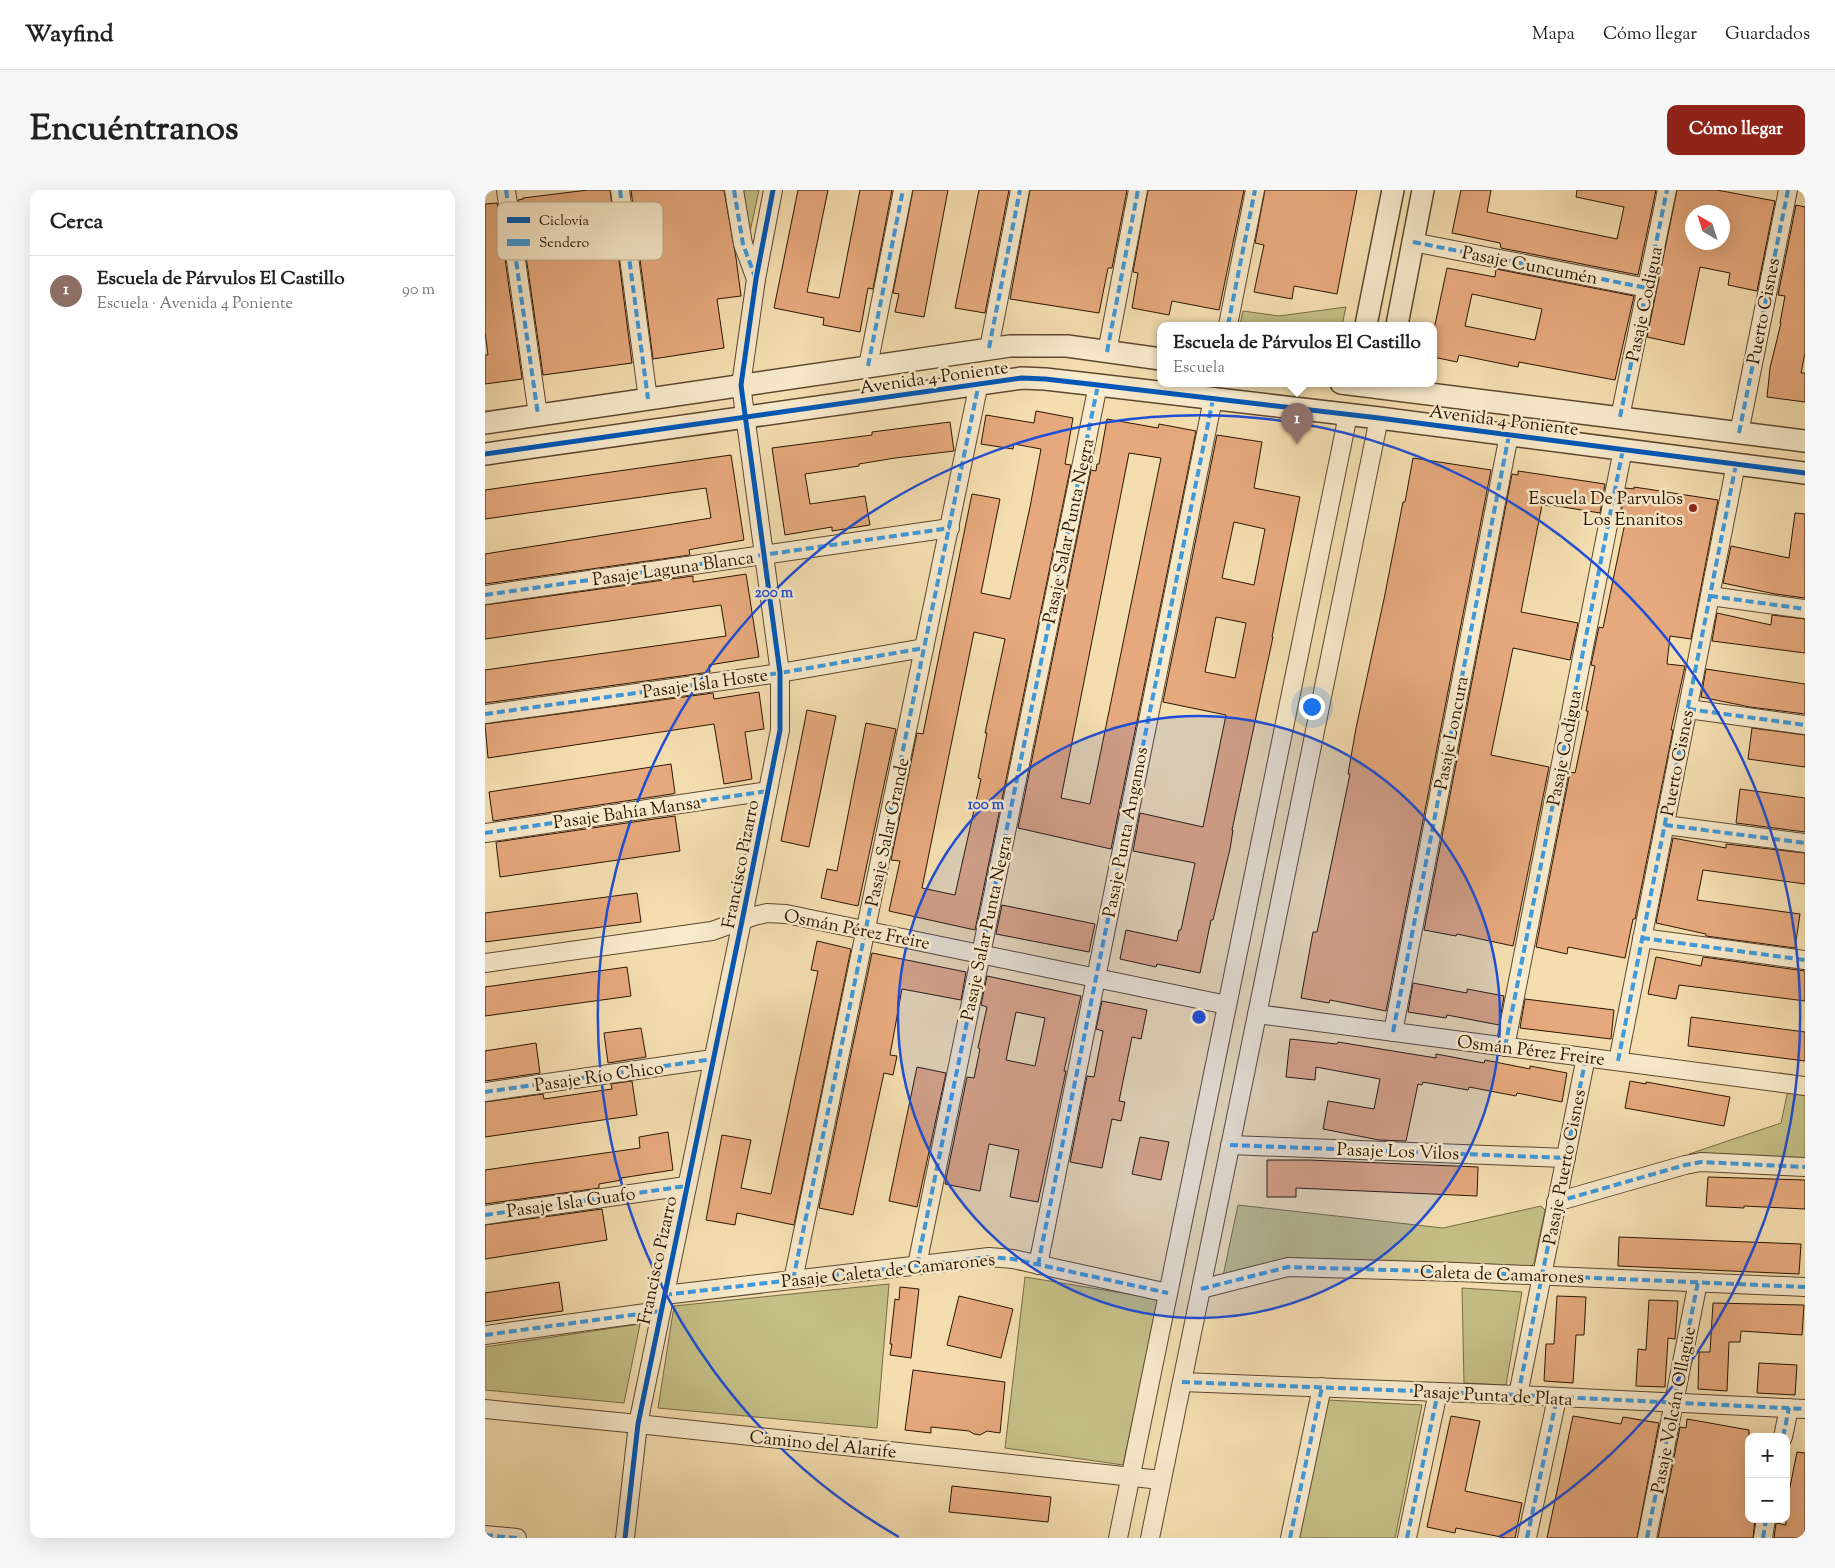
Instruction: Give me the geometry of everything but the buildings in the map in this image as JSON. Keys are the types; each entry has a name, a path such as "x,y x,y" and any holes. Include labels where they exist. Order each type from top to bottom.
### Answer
{"street":[{"path":"734,190 743,244 756,279"},
{"name":"Francisco Pizarro","path":"625,1538 638,1424 780,730 780,673 741,385 756,279 773,190"},
{"path":"868,366 903,190"},
{"path":"989,348 1020,190"},
{"path":"1107,352 1138,190"},
{"path":"1230,322 1255,190"},
{"path":"1367,322 1393,190"},
{"path":"1398,322 1423,190"},
{"name":"Pasaje Codigua","path":"1620,417 1667,190"},
{"name":"Puerto Cisnes","path":"1739,433 1788,190"},
{"name":"Pasaje Cuncumén","path":"1413,242 1647,288"},
{"path":"516,260 538,415"},
{"path":"629,260 648,399"},
{"name":"Avenida 4 Poniente","path":"485,423 989,348 1048,345 1157,358"},
{"name":"Avenida 4 Poniente","path":"485,454 1022,378 1045,379 1379,418 1805,473"},
{"name":"Pasaje Salar Grande","path":"793,1280 979,383"},
{"name":"Pasaje Salar Punta Negra","path":"917,1265 1098,385"},
{"path":"1118,1538 1348,415 1350,387"},
{"path":"1149,1538 1385,387"},
{"name":"Avenida 4 Poniente","path":"1400,387 1805,441"},
{"name":"Pasaje Punta Angamos","path":"1038,1265 1213,400"},
{"name":"Pasaje Loncura","path":"1393,1032 1509,434"},
{"name":"Pasaje Codigua","path":"1505,1046 1623,449"},
{"name":"Puerto Cisnes","path":"1618,1061 1736,464"},
{"name":"Pasaje Laguna Blanca","path":"485,595 949,528"},
{"path":"1710,596 1805,609"},
{"name":"Pasaje Isla Hoste","path":"485,714 780,673 925,648"},
{"path":"1688,709 1805,725"},
{"name":"Pasaje Bahía Mansa","path":"485,833 768,792"},
{"path":"1665,825 1805,842"},
{"name":"Osmán Pérez Freire","path":"485,964 712,931 767,913 786,914 1227,1005"},
{"path":"1643,938 1805,960"},
{"name":"Osmán Pérez Freire","path":"1257,1014 1805,1086"},
{"name":"Pasaje Puerto Cisnes","path":"1518,1395 1586,1057"},
{"name":"Pasaje Río Chico","path":"485,1092 713,1059"},
{"name":"Pasaje Los Vilos","path":"1230,1145 1566,1158"},
{"path":"1556,1202 1693,1163 1805,1167"},
{"name":"Pasaje Isla Guafo","path":"485,1215 687,1186"},
{"name":"Pasaje Caleta de Camarones","path":"485,1335 793,1280 989,1257 1013,1259 1168,1293"},
{"name":"Caleta de Camarones","path":"1201,1288 1288,1268 1542,1275 1805,1287"},
{"name":"Pasaje Volcán Ollagüe","path":"1647,1538 1698,1282"},
{"name":"Pasaje Punta de Plata","path":"1181,1382 1797,1408"},
{"path":"1291,1538 1322,1387"},
{"path":"1407,1538 1438,1392"},
{"path":"1527,1538 1557,1398"},
{"path":"1785,1433 1797,1408"},
{"name":"Camino del Alarife","path":"485,1410 638,1424 1161,1480"},
{"path":"1763,1538 1765,1523"},
{"path":"485,1535 517,1538"}],"shaded area":[{"path":"742,190 759,190 748,241"},
{"path":"1346,307 1343,322 1241,322 1243,311 1279,316"},
{"path":"1788,1090 1805,1093 1805,1160 1689,1154 1781,1123"},
{"path":"1238,1205 1443,1228 1541,1206 1545,1210 1534,1263 1531,1266 1295,1258 1222,1281"},
{"path":"1025,1277 1159,1299 1123,1465 1005,1448"},
{"path":"889,1284 877,1428 658,1408 674,1306"},
{"path":"1462,1288 1522,1292 1506,1385 1464,1383"},
{"path":"640,1324 624,1403 485,1390 485,1347"},
{"path":"1328,1400 1422,1405 1395,1538 1296,1538"}],"marked path":[{"path":"506,190 508,202"},
{"path":"620,190 622,202"},
{"path":"734,190 743,244 755,277"},
{"path":"868,366 903,190"},
{"path":"989,348 1020,190"},
{"path":"1107,352 1138,190"},
{"path":"1229,322 1255,190"},
{"path":"1620,417 1667,190"},
{"path":"1739,433 1788,190"},
{"path":"1413,242 1647,288"},
{"path":"516,260 538,415"},
{"path":"629,260 648,399"},
{"path":"793,1280 979,383"},
{"path":"917,1265 1098,385"},
{"path":"1038,1265 1213,399"},
{"path":"1393,1032 1509,435"},
{"path":"1505,1047 1623,449"},
{"path":"1618,1061 1736,464"},
{"path":"485,595 950,528"},
{"path":"1710,596 1805,609"},
{"path":"485,714 780,673 924,648"},
{"path":"1688,709 1805,725"},
{"path":"485,833 768,791"},
{"path":"1665,825 1805,843"},
{"path":"1642,938 1805,960"},
{"path":"1518,1395 1586,1057"},
{"path":"485,1092 713,1059"},
{"path":"1230,1145 1566,1158"},
{"path":"1556,1202 1701,1162 1805,1167"},
{"path":"485,1215 686,1186"},
{"path":"664,1295 989,1257 1013,1259 1168,1293"},
{"path":"1201,1289 1288,1267 1458,1272 1805,1287"},
{"path":"1647,1538 1698,1282"},
{"path":"485,1335 661,1311"},
{"path":"1182,1382 1518,1395 1805,1409"},
{"path":"1290,1538 1322,1387"},
{"path":"1407,1538 1438,1392"},
{"path":"1527,1538 1557,1398"},
{"path":"1784,1433 1789,1408"},
{"path":"1763,1538 1765,1523"},
{"path":"485,1535 517,1538"}],"cycle path":[{"path":"625,1538 638,1424 780,730 780,673 741,385 756,279 773,190"},
{"path":"485,454 1022,378 1045,379 1379,418 1805,473"}],"place":[{"name":"Escuela de Párvulos El Castillo","path":"1297,444"},
{"name":"Escuela De Parvulos Los Enanitos","path":"1693,508"}]}
